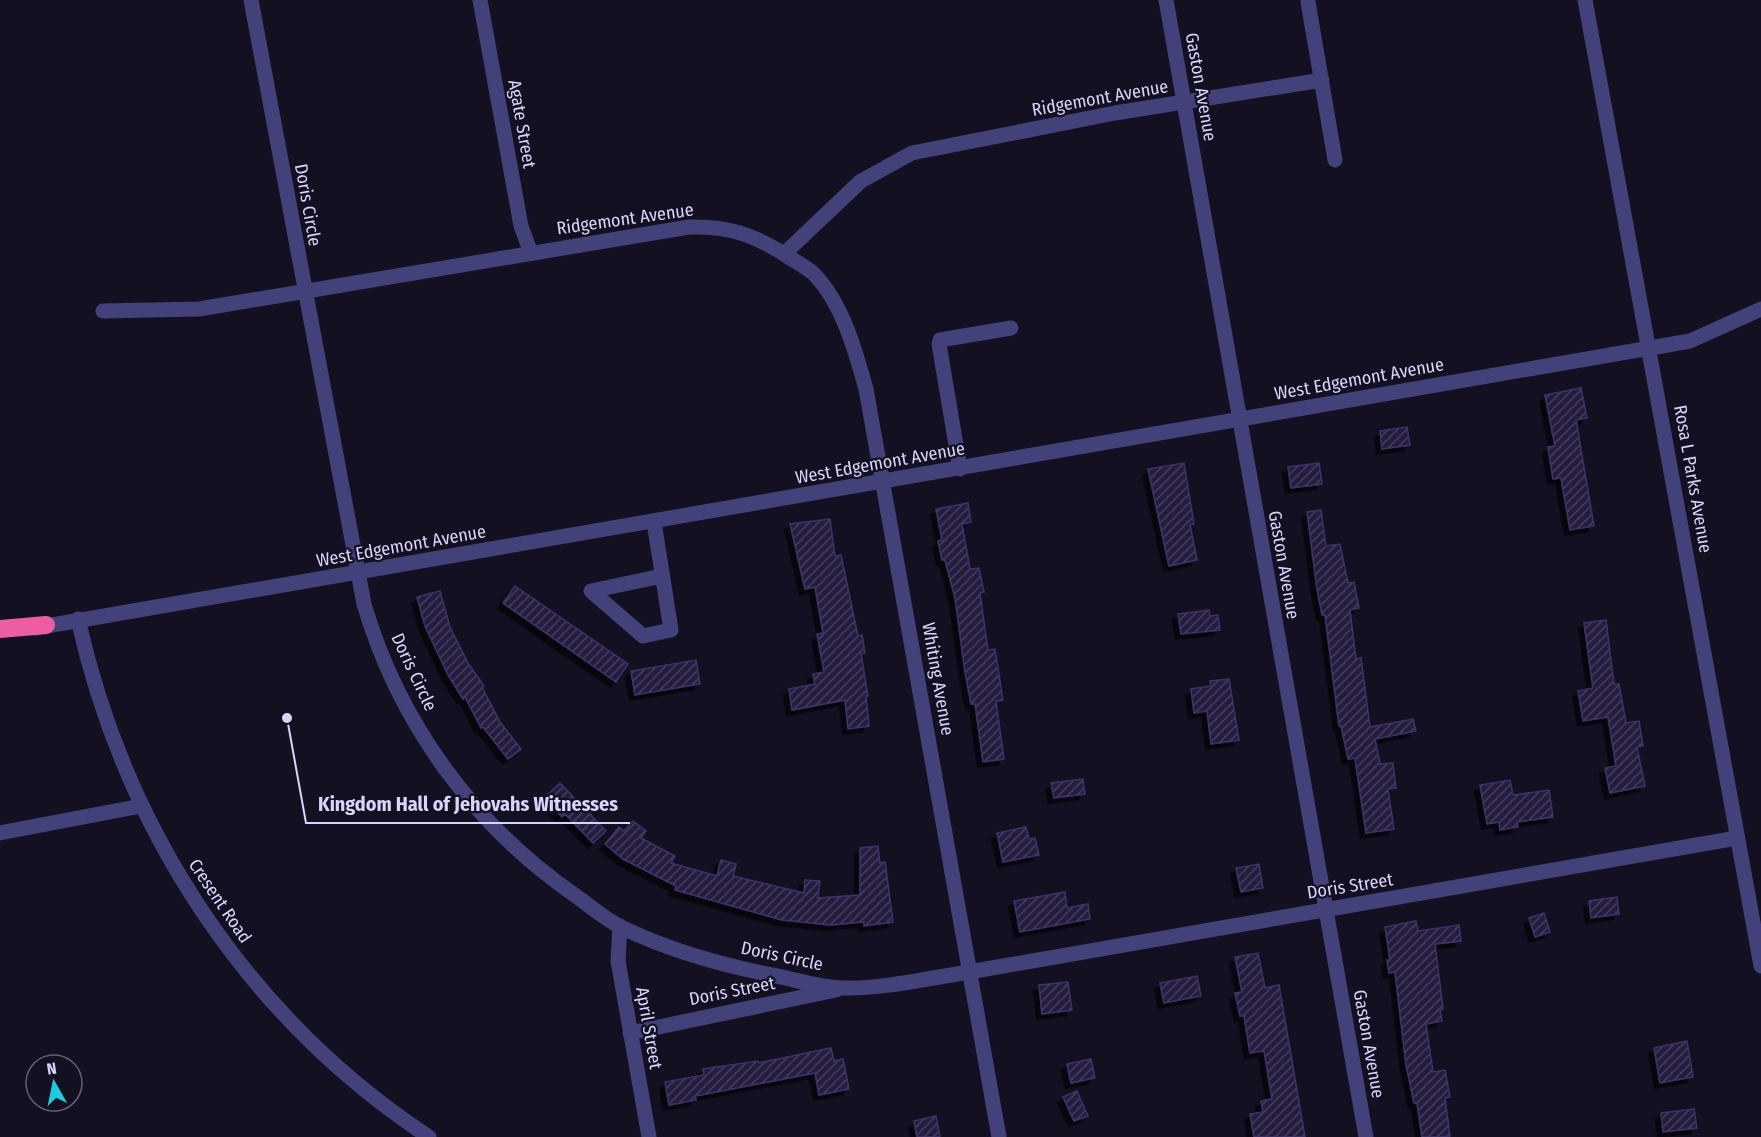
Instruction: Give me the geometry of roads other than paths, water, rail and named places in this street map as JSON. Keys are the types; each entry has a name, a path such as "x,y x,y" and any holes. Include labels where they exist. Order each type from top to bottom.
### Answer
{"highway":[{"path":"0,629 46,625"}],"street":[{"name":"Doris Circle","path":"251,0 304,293 336,447 366,611 384,660 410,715 449,776 487,822 520,853 620,926 721,963 842,988 969,972"},
{"name":"Agate Street","path":"480,0 521,226 531,253"},
{"name":"Gaston Avenue","path":"1166,0 1366,1137"},
{"name":"Rosa L Parks Avenue","path":"1584,0 1650,348 1761,966"},
{"path":"1308,2 1335,160"},
{"name":"Ridgemont Avenue","path":"103,311 199,309 701,227 729,229 756,237 784,254 861,181 912,153 1115,113 1322,80"},
{"name":"Whiting Avenue","path":"784,254 814,275 833,300 846,328 866,389 999,1137"},
{"name":"West Edgemont Avenue","path":"0,637 78,619 654,522 1690,341 1761,309"},
{"path":"960,468 940,340 1011,328"},
{"path":"654,522 671,630 643,636 591,591 662,576"},
{"name":"Cresent Road","path":"78,619 98,696 127,775 141,806 189,893 237,960 267,996 332,1063 368,1094 429,1137"},
{"path":"0,833 141,806"},
{"name":"Doris Street","path":"969,972 1737,838"},
{"name":"April Street","path":"620,926 618,961 649,1137"},
{"name":"Doris Street","path":"630,1033 842,988"}],"place":[{"name":"Kingdom Hall of Jehovahs Witnesses","path":"287,718"}]}
